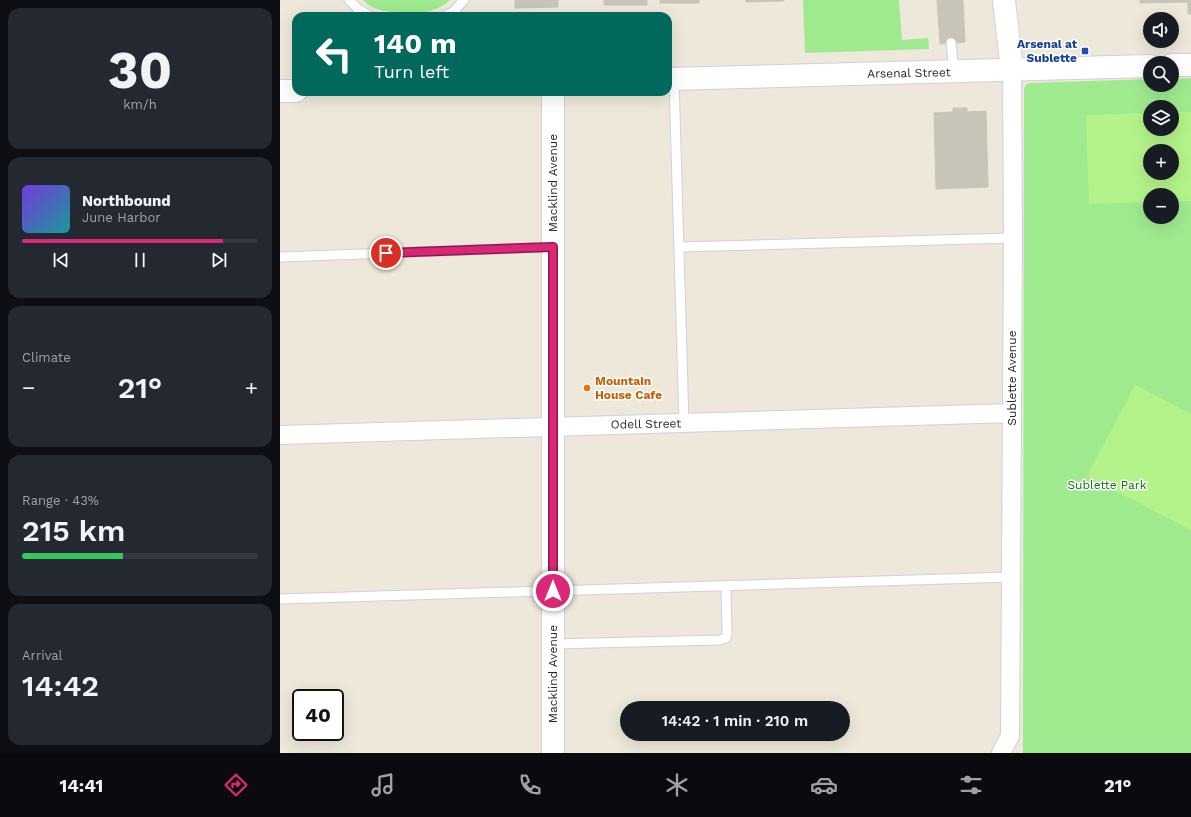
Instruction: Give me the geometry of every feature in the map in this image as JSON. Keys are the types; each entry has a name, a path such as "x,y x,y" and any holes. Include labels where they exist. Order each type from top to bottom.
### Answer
{"street":[{"name":"Sublette Avenue","path":"1001,753 1010,736 1012,577 1012,71 1004,0"},
{"path":"1179,66 1191,65"},
{"name":"Arsenal Street","path":"672,79 1012,71 1143,66"},
{"path":"280,91 292,91"},
{"name":"Macklind Avenue","path":"553,96 553,753"},
{"name":"Odell Street","path":"280,435 1012,413"}],"lane":[{"path":"349,0 363,12"},
{"path":"453,12 464,0"},
{"path":"951,43 954,72"},
{"path":"672,96 679,248 684,423"},
{"path":"679,248 1013,238"},
{"path":"280,257 553,247"},
{"path":"280,600 1012,577"},
{"path":"553,644 720,640 726,638 726,586"}],"green space":[{"path":"363,0 450,0 435,9 428,11 396,12 379,10"},
{"path":"803,0 899,0 902,40 928,38 929,49 805,53"},
{"name":"Sublette Park","path":"1191,78 1191,753 1023,753 1024,88 1030,83 1143,79 1143,92 1179,92 1179,79"},
{"path":"1179,112 1191,112 1191,201 1179,202 1179,188 1143,188 1143,202 1089,204 1086,115 1143,113 1143,136 1179,136"},
{"path":"1135,385 1191,414 1191,530 1087,476"}],"building":[{"path":"515,0 558,0 558,7 515,8"},
{"path":"604,0 647,0 647,5 604,5"},
{"path":"660,0 699,0 699,3 660,3"},
{"path":"746,0 784,0 784,1 746,2"},
{"path":"937,0 963,0 965,42 940,44"},
{"path":"1140,0 1191,0 1191,14 1188,14 1188,2 1140,3"},
{"path":"953,108 967,108 967,112 986,111 988,187 936,189 934,113 953,112"}],"place":[{"name":"Arsenal at Sublette","path":"1085,51"},
{"name":"Mountain House Cafe","path":"587,388"}],"route":[{"path":"386,253 553,247 553,591"}]}
